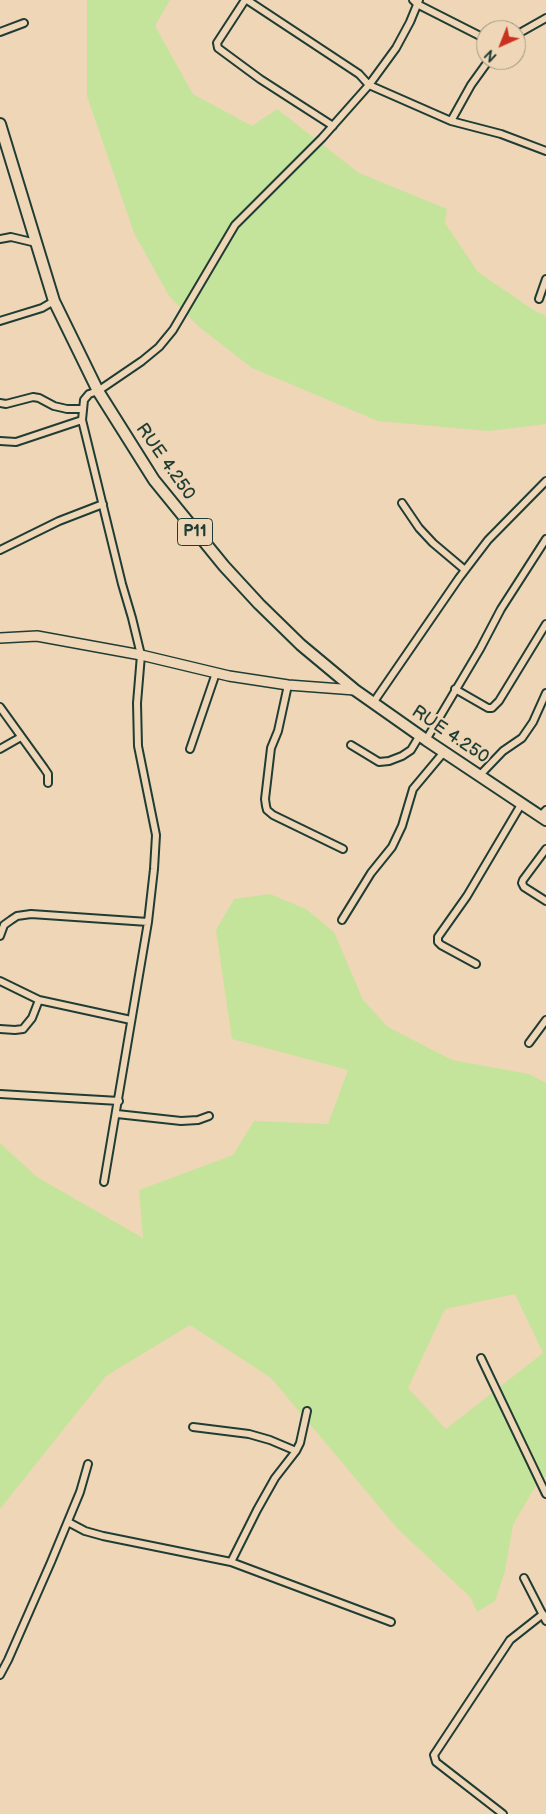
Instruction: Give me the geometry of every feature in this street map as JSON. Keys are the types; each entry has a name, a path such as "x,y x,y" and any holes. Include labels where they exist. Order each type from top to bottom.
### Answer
{"main road":[{"name":"RUE 4.250","path":"0,124 54,301 98,391 154,480 224,566 259,604 301,644 373,703 444,752 522,803 544,815"}],"street":[{"path":"333,126 260,79 218,48 217,43 246,0 360,74 369,85 450,121 501,134 546,151"},
{"path":"104,1182 148,922 156,835 138,746 137,703 141,655 82,420 84,400 89,394 98,391 159,347 173,330 236,225 333,126 369,85 396,48 410,22 417,1 476,33"},
{"path":"526,29 546,18"},
{"path":"0,32 24,23"},
{"path":"450,121 481,70"},
{"path":"0,239 11,237 36,244"},
{"path":"539,299 546,279"},
{"path":"0,321 42,308 54,301"},
{"path":"0,403 6,404 33,397 54,406 83,410"},
{"path":"0,441 16,442 82,420"},
{"path":"373,703 464,570 488,540 546,481"},
{"path":"402,503 433,543 464,570"},
{"path":"0,550 59,520 104,504"},
{"path":"351,745 378,762 389,762 411,750 423,738 480,649 501,609 546,539"},
{"path":"455,689 488,708 492,708 499,700 546,624"},
{"path":"0,638 37,636 141,655 216,673 288,685 355,690"},
{"path":"190,749 216,673"},
{"path":"288,685 278,732 271,748 265,800 267,810 272,815 343,849"},
{"path":"480,775 503,751 522,738 533,722 546,693"},
{"path":"0,707 48,774 48,783"},
{"path":"0,749 21,736"},
{"path":"342,920 371,872 392,848 402,826 413,789 444,752"},
{"path":"476,964 441,945 438,942 438,937 467,896 522,803"},
{"path":"546,849 522,883 524,887 546,901"},
{"path":"0,936 4,925 10,920 17,916 31,914 148,922"},
{"path":"0,981 39,1000 130,1020"},
{"path":"0,1029 16,1030 23,1028 32,1018 39,1000"},
{"path":"529,1043 546,1020"},
{"path":"0,1094 119,1101"},
{"path":"117,1114 181,1121 198,1120 209,1116"},
{"path":"481,1358 546,1494"},
{"path":"232,1562 275,1478 296,1451 304,1428 307,1411"},
{"path":"192,1427 249,1434 270,1440 296,1451"},
{"path":"0,1675 68,1522 80,1492 88,1464"},
{"path":"68,1522 85,1531 103,1536 232,1562 392,1622"},
{"path":"503,1814 436,1762 434,1755 510,1640 544,1618 524,1578"}],"green space":[{"path":"87,0 170,0 155,26 193,94 252,126 277,109 359,173 447,209 445,223 478,272 532,309 546,316 546,424 489,431 378,421 252,368 198,326 169,296 134,233 87,96"},
{"path":"270,894 306,909 334,932 363,1000 388,1027 452,1060 529,1074 546,1083 546,1477 539,1480 513,1525 505,1571 495,1601 477,1612 471,1598 397,1528 271,1378 190,1325 106,1376 0,1509 0,1143 37,1177 143,1238 139,1190 233,1155 254,1121 328,1124 348,1070 232,1039 216,930 234,899","holes":["515,1294 543,1353 446,1429 408,1388 445,1309"]}]}
